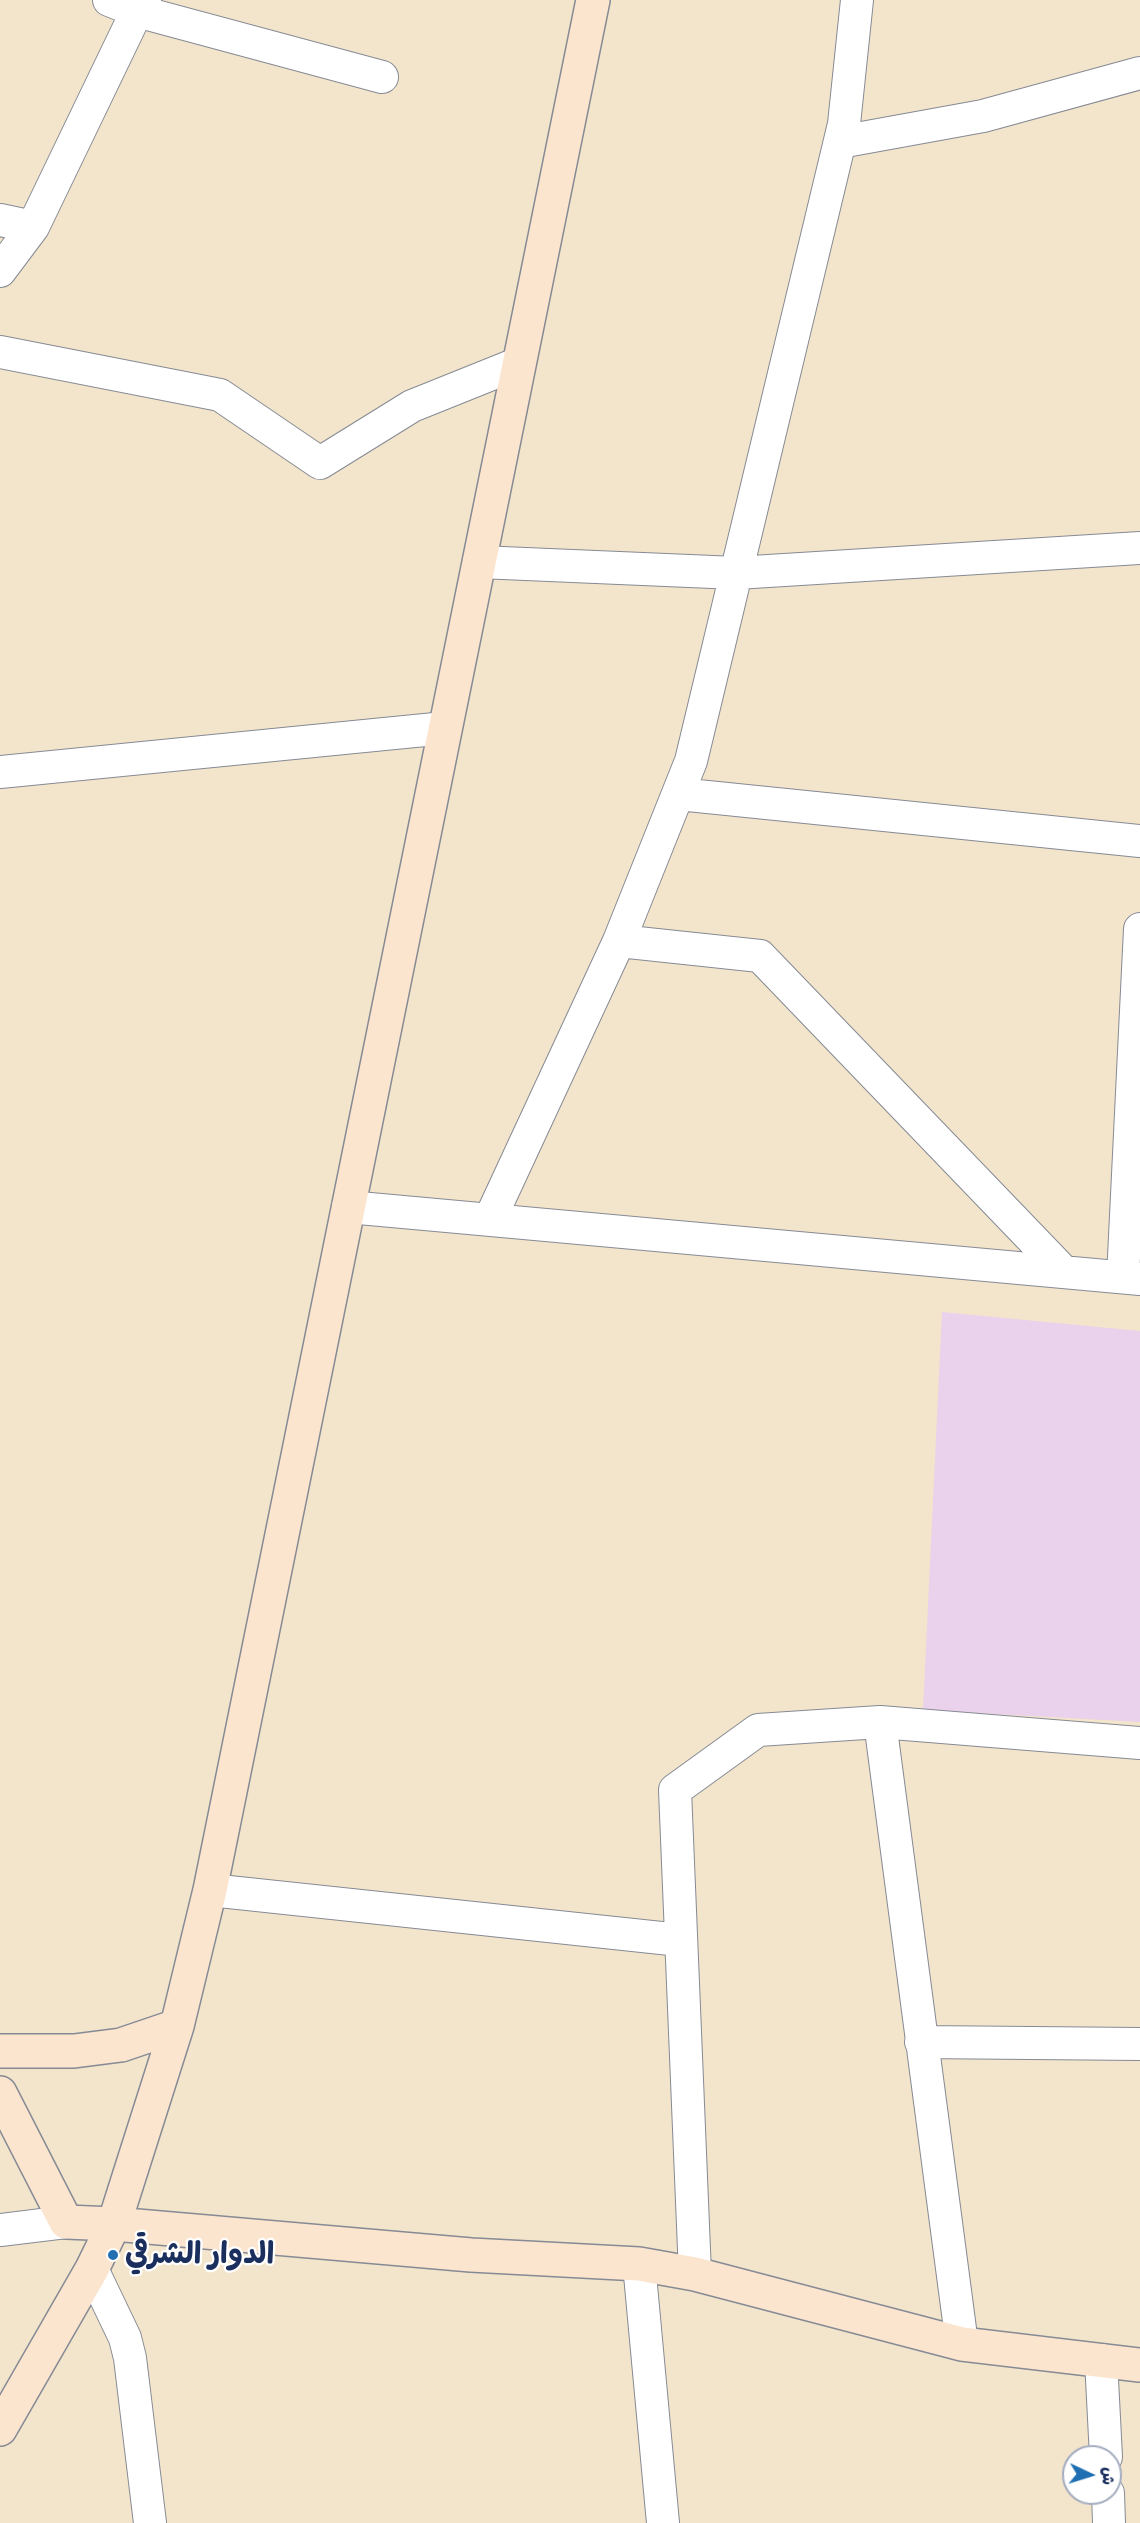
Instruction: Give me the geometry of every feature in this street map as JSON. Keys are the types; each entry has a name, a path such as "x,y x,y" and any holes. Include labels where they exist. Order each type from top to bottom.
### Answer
{"main road":[{"path":"0,2429 92,2269 114,2224 177,2026 210,1890 592,0"},
{"path":"0,2051 74,2051 121,2045 177,2026"},
{"path":"0,2093 66,2222 114,2224 471,2255 639,2265 695,2274 962,2344 1140,2365"}],"street":[{"path":"490,1219 620,941 691,761 844,124 857,0"},
{"path":"0,270 33,227 130,4 382,77"},
{"path":"840,142 983,116 1140,73"},
{"path":"0,220 33,227"},
{"path":"0,352 220,395 320,463 412,406 519,363"},
{"path":"479,562 736,573 1140,548"},
{"path":"0,772 445,728"},
{"path":"678,794 1140,841"},
{"path":"348,1207 1132,1278 1140,929"},
{"path":"620,941 760,956 1064,1272"},
{"path":"695,2274 675,1790 758,1730 880,1722 1140,1743"},
{"path":"880,1722 962,2344"},
{"path":"210,1890 680,1940"},
{"path":"921,2042 1140,2044"},
{"path":"0,2230 66,2222"},
{"path":"639,2265 663,2523"},
{"path":"92,2269 125,2338 130,2358 150,2523"},
{"path":"1101,2360 1105,2445"},
{"path":"1108,2505 1109,2523"}],"shaded area":[{"path":"942,1312 1140,1331 1140,1722 923,1710"}],"place":[{"name":"الدوار الشرقي","path":"113,2255"}]}
